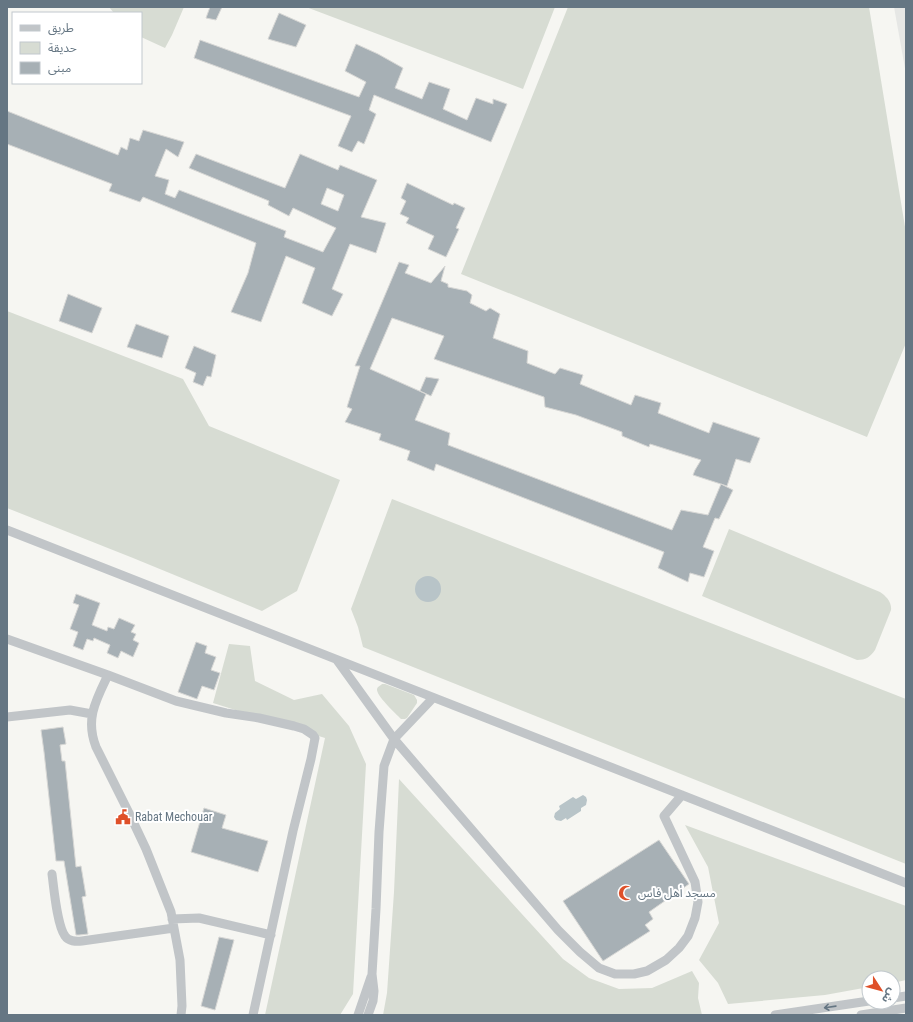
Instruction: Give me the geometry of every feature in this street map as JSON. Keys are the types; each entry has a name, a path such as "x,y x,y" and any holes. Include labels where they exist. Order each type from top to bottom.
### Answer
{"street":[{"path":"7,530 906,883"},
{"path":"7,640 108,675 176,701 226,713 259,718 294,726 304,729 315,738 253,1015"},
{"path":"337,660 394,739 558,930 580,952 600,968 615,974 634,974 647,971 666,960 680,948 688,936 695,918 698,902 695,882 664,816 682,795"},
{"path":"108,675 95,702 92,714 92,738 146,849 171,912 180,960 181,1015"},
{"path":"368,1015 373,1001 374,991 372,974 384,766 394,739 433,698"},
{"path":"7,717 70,710 92,714"},
{"path":"52,874 60,924 65,937 75,942 199,918 271,935"},
{"path":"358,1015 372,974"},
{"path":"775,1015 861,1002"},
{"path":"861,1015 906,1008"}],"shaded area":[{"path":"894,7 906,7 906,74"},
{"path":"428,576 437,580 441,589 437,598 428,602 419,598 415,589 419,580"},
{"path":"583,795 587,800 586,805 581,808 581,811 567,820 566,818 561,821 556,820 554,817 555,813 560,809 559,806 573,797 576,799"}],"green space":[{"path":"109,7 184,7 165,48 142,37 142,12 113,12"},
{"path":"306,7 555,7 523,89"},
{"path":"568,7 869,7 906,233 906,343 867,437 461,274"},
{"path":"7,311 183,379 209,426 340,480 297,591 262,611 7,508"},
{"path":"392,499 906,699 906,864 363,647 358,627 351,609"},
{"path":"729,529 884,595 890,602 891,610 875,650 865,659 857,660 702,596"},
{"path":"229,644 250,646 255,681 294,700 322,694 349,726 366,764 353,994 340,1015 265,1015 325,738 213,703"},
{"path":"382,684 414,695 417,703 407,718 401,719 382,699 377,692 377,689"},
{"path":"399,779 563,959 589,978 619,989 652,988 692,971 699,983 698,998 702,1015 383,1015 387,993 394,892"},
{"path":"685,825 906,906 906,980 901,981 901,970 861,970 861,988 825,995 728,1004 718,983 699,960 719,923 708,867"}],"building":[{"path":"210,7 222,7 216,20 206,18"},
{"path":"279,13 306,25 296,47 268,39"},
{"path":"200,40 359,97 366,82 345,71 356,44 403,68 395,88 422,99 429,82 450,89 443,109 467,120 476,98 493,104 493,99 507,104 491,142 374,95 369,110 376,114 364,144 358,141 352,152 338,146 351,116 194,58"},
{"path":"7,111 118,155 121,147 127,150 130,138 139,141 143,130 184,142 178,157 166,149 155,176 169,180 165,194 175,198 179,190 286,231 284,237 323,252 336,228 293,208 289,216 268,205 269,201 189,168 196,154 285,188 300,154 338,170 340,165 377,180 361,217 386,223 376,253 350,244 332,289 343,294 332,316 302,303 315,268 286,256 261,322 231,312 248,273 256,243 143,197 140,202 109,191 112,184 7,144","holes":["327,188 344,195 338,211 321,204"]},
{"path":"407,183 453,205 454,203 465,208 456,228 459,229 446,257 428,249 434,236 406,223 409,218 400,214 406,201 401,198"},
{"path":"399,262 409,265 405,273 431,283 445,266 441,281 448,284 448,287 467,291 472,295 470,303 486,311 490,308 500,314 493,338 528,351 527,363 555,374 560,368 583,375 580,384 631,405 635,395 661,403 658,413 709,433 713,422 760,438 750,463 736,459 727,486 721,484 733,490 719,519 715,518 703,547 714,551 704,577 690,573 688,582 658,568 664,552 436,464 434,471 407,460 410,451 379,440 381,434 345,422 352,409 347,407 360,366 355,366","holes":["392,318 444,336 434,359 544,397 545,407 576,415 622,432 622,436 649,447 650,444 701,460 693,475 721,484 708,515 681,510 672,530 448,445 450,433 415,420 426,394 370,369"]},
{"path":"68,294 102,308 92,333 59,321"},
{"path":"136,324 169,336 162,358 127,347"},
{"path":"194,346 216,355 211,377 207,376 203,386 193,382 196,373 185,368"},
{"path":"426,377 439,379 431,396 420,391"},
{"path":"76,594 100,603 92,625 107,631 108,627 114,629 119,618 135,625 131,632 136,634 133,640 139,643 133,657 121,651 118,658 107,653 110,645 94,638 93,641 87,639 83,650 73,646 78,632 70,629 79,605 73,603"},
{"path":"196,642 207,646 205,653 216,657 211,670 220,673 214,690 202,686 197,699 178,692"},
{"path":"63,727 66,744 60,745 62,761 65,761 76,867 81,866 86,896 82,897 88,934 79,935 76,935 64,861 56,861 41,730"},
{"path":"204,808 226,815 222,828 268,841 258,872 191,852"},
{"name":"مسجد أهل فاس","path":"659,840 689,884 649,912 653,919 645,925 650,931 603,961 563,901"},
{"path":"219,937 234,940 215,1010 201,1006"}],"place":[{"name":"Rabat Mechouar","path":"123,817"},
{"name":"مسجد أهل فاس","path":"626,893"}]}
